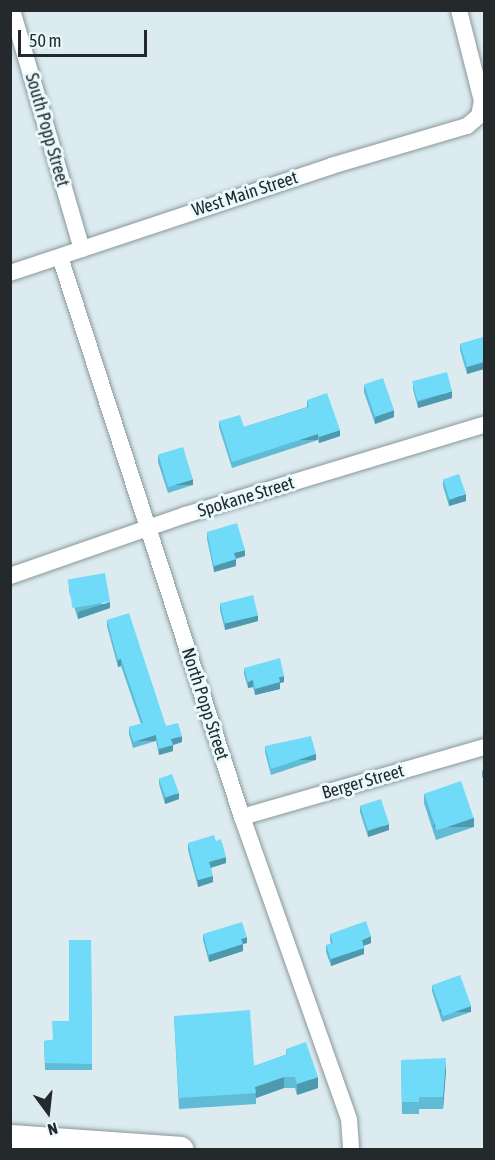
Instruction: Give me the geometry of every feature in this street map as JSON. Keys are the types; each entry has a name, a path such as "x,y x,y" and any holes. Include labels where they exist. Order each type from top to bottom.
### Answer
{"main road":[{"path":"10,1138 180,1149"}],"street":[{"name":"South Popp Street","path":"12,10 81,249"},
{"name":"West Main Street","path":"10,273 331,166 467,126 479,116 482,101 459,10"},
{"name":"North Popp Street","path":"60,257 242,818 349,1119 351,1149"},
{"name":"Spokane Street","path":"10,576 148,531 185,515 484,425"},
{"name":"Berger Street","path":"242,818 484,747"}],"building":[{"path":"484,337 484,362 467,367 460,344"},
{"path":"447,372 452,391 417,401 412,381"},
{"path":"383,378 394,410 375,417 364,385"},
{"path":"327,393 340,430 319,437 318,434 232,462 219,421 240,415 244,427 309,407 307,400"},
{"path":"183,447 193,480 168,487 158,455"},
{"path":"459,474 466,494 450,499 443,480"},
{"path":"237,523 245,550 234,553 236,559 214,566 207,532"},
{"path":"105,573 110,602 73,608 68,580"},
{"path":"253,595 258,615 225,624 220,603"},
{"path":"129,613 166,726 178,723 182,736 171,739 173,745 159,749 156,735 133,742 129,727 143,723 121,659 118,660 107,620"},
{"path":"280,658 284,676 279,677 280,682 255,689 253,680 248,682 244,668"},
{"path":"311,736 316,754 271,769 265,746"},
{"path":"172,774 179,793 166,798 159,779"},
{"path":"461,781 474,818 437,831 424,794"},
{"path":"381,799 389,824 368,831 360,806"},
{"path":"214,835 216,841 221,839 226,857 209,862 213,876 198,880 188,843"},
{"path":"366,921 371,936 362,940 364,948 331,959 326,945 333,943 330,934"},
{"path":"242,922 247,937 241,939 243,944 209,955 203,934"},
{"path":"69,940 91,940 92,1064 45,1063 44,1041 53,1040 52,1021 69,1021"},
{"path":"460,975 471,1006 443,1016 432,985"},
{"path":"250,1010 254,1066 287,1054 286,1049 306,1042 318,1077 297,1084 295,1077 284,1077 255,1087 256,1093 179,1098 174,1016"},
{"path":"446,1058 443,1097 419,1097 419,1102 402,1102 401,1060"}]}
